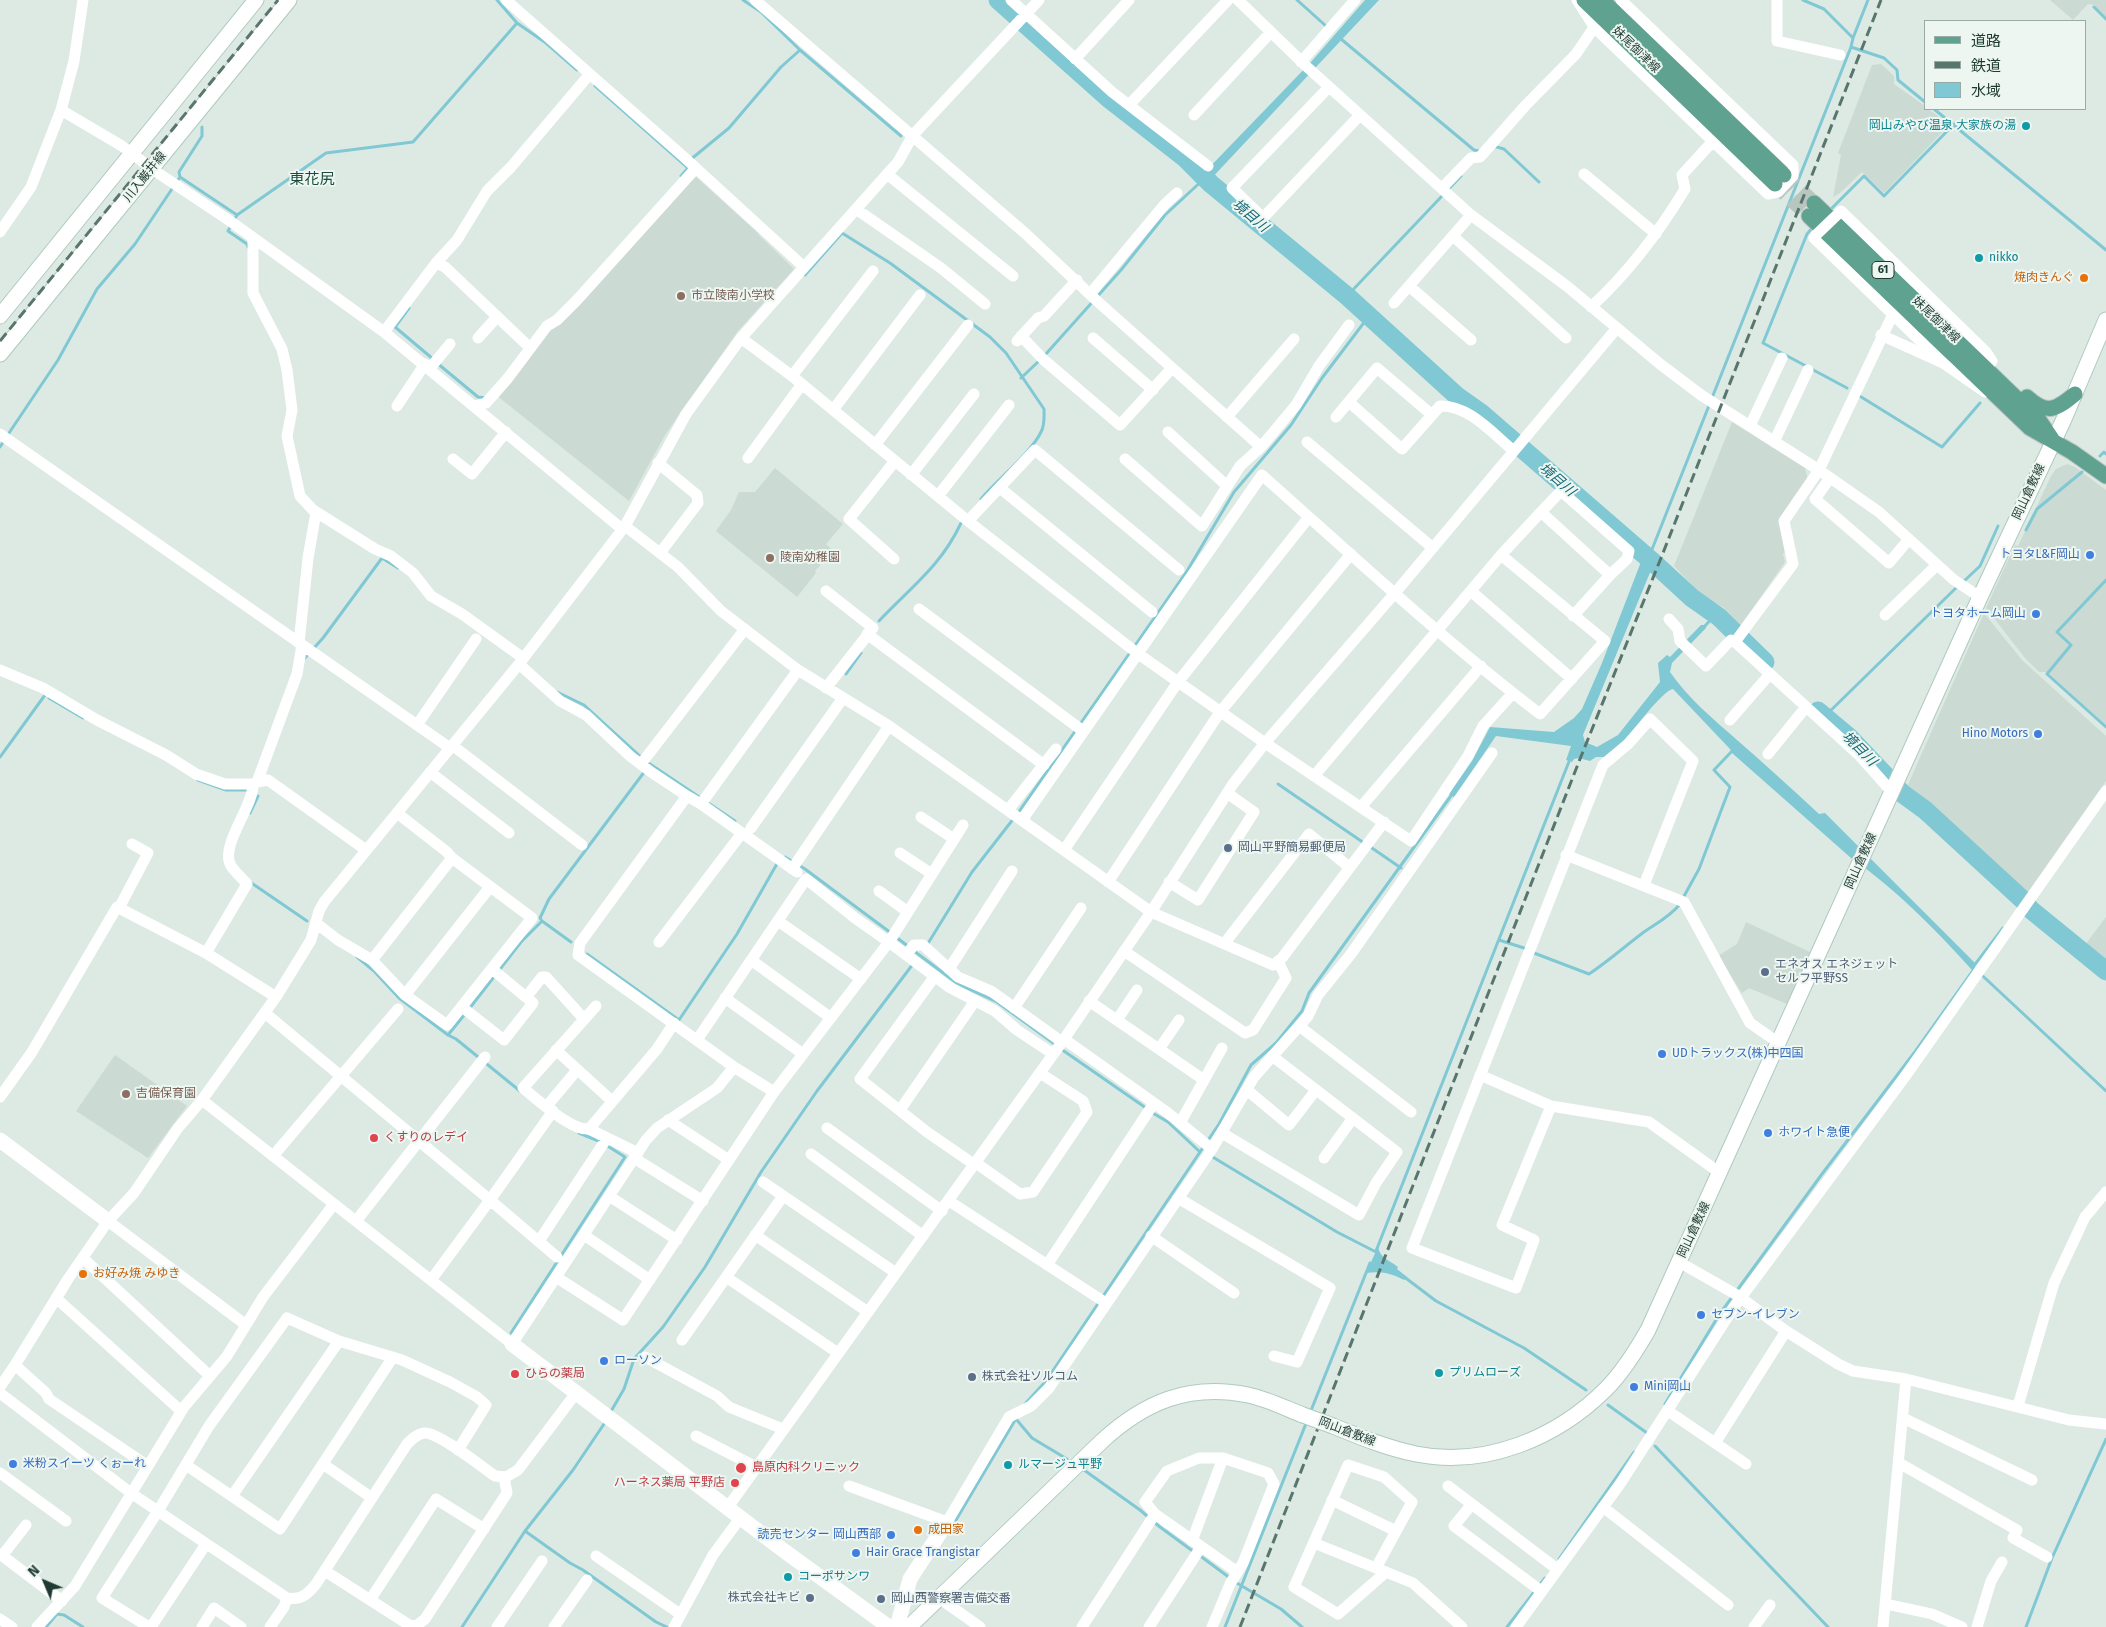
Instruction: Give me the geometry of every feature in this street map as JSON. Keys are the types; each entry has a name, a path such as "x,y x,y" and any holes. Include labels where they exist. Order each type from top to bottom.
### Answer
{"main road":[{"name":"川入巌井線","path":"0,316 256,0"},
{"name":"川入巌井線","path":"0,354 289,0"},
{"name":"妹尾御津線","path":"1584,0 1601,9 1780,179"},
{"name":"妹尾御津線","path":"1811,210 2030,428 2088,462 2106,476"},
{"name":"岡山倉敷線","path":"909,1627 1117,1427 1135,1413 1170,1398 1195,1393 1221,1391 1250,1396 1384,1446 1417,1454 1449,1458 1488,1454 1520,1445 1549,1432 1580,1412 1607,1389 1634,1355 1648,1330 1900,772 2075,394 2106,320"},
{"path":"1980,378 2000,373 2041,408 2058,407 2075,394"},
{"name":"妹尾御津線","path":"1980,378 2039,420 2053,442"},
{"path":"0,1140 108,1221"},
{"path":"512,1344 889,1627"},
{"path":"897,1627 910,1579 947,1522"}],"street":[{"path":"0,232 31,186 61,110 79,36 83,0"},
{"path":"755,0 914,135 1261,447"},
{"path":"1011,0 1023,17 1129,105 1208,166"},
{"path":"0,1387 15,1366 56,1298 108,1221 134,1193 178,1128 202,1100 276,997 310,940 319,911 324,902 521,661 623,528 686,414 741,338 898,162 914,135 1039,0"},
{"path":"1075,59 1128,0"},
{"path":"1129,105 1228,0"},
{"path":"1238,0 1306,66 1471,215 1591,307 1660,364 1710,400 1819,470 1879,512 1961,585 1980,597"},
{"path":"1577,0 1601,9 1713,142 1768,194 1778,192 1793,176 1793,165 1621,0"},
{"path":"1778,0 1777,41 1840,55"},
{"path":"1306,66 1352,1"},
{"path":"510,4 587,77 804,267"},
{"path":"1445,191 1576,54 1601,9"},
{"path":"1194,115 1271,32"},
{"path":"384,332 436,263 457,240 487,191 511,167 587,77"},
{"path":"1329,87 1232,188 1263,218 1360,115"},
{"path":"61,110 132,153 152,169 232,223 431,364 475,406 506,432 623,528 660,552 678,567 721,611 798,670 889,726 1151,912 1273,965 1384,822"},
{"path":"1591,307 1614,286 1656,234 1685,189 1682,175 1713,142"},
{"path":"475,406 486,403 508,378 547,326 557,320 577,300 691,167"},
{"path":"887,174 1014,276"},
{"path":"1584,174 1656,234"},
{"path":"1093,297 1165,204 1177,193"},
{"path":"856,209 941,268 985,304"},
{"path":"1881,335 1943,362 1980,378 1992,361 1986,352 1841,211 1814,238 1943,362"},
{"path":"1394,304 1471,215"},
{"path":"1453,236 1566,338"},
{"path":"253,238 253,293 282,349 287,370 292,410 287,436 296,488 300,496 316,515 375,549 391,556 413,573 431,596 462,614 521,661 560,701 586,714 644,764 687,796 703,801 746,830 779,860 795,865 806,879 855,918 892,937 915,953 949,969 958,978 991,992 1014,1008 1059,1046 1150,1108 1180,1123 1207,1150"},
{"path":"436,263 445,267 525,343"},
{"path":"792,376 873,271"},
{"path":"1077,280 1044,316 1038,318 1019,338 1120,425 1172,368"},
{"path":"1410,286 1471,340"},
{"path":"833,410 920,295"},
{"path":"1669,619 1678,629 1686,646 1706,666 1731,640 1739,638 1793,564 1784,521 1819,470 1881,335 1893,314"},
{"path":"478,338 497,316"},
{"path":"875,445 968,325"},
{"path":"1125,458 1202,526 1226,485 1240,466 1261,447 1296,405 1319,366 1349,325"},
{"path":"728,1506 782,1429 946,1206 1059,1046 1151,912 1227,793 1264,743 1395,593 1617,328"},
{"path":"741,338 792,376 968,521 1133,650 1264,743 1411,841 1468,756 1483,726 1513,693"},
{"path":"1093,338 1153,390"},
{"path":"1227,417 1294,338"},
{"path":"397,406 450,344"},
{"path":"1750,426 1782,358"},
{"path":"1336,416 1377,368 1432,415"},
{"path":"1774,442 1808,370"},
{"path":"748,458 802,384"},
{"path":"911,475 974,394"},
{"path":"1348,402 1402,448 1440,406 1451,405 1470,415 1517,447"},
{"path":"938,496 1009,405"},
{"path":"453,459 472,474 506,432"},
{"path":"1168,432 1226,485"},
{"path":"4,437 451,747 582,845"},
{"path":"1307,442 1433,548"},
{"path":"968,521 1035,450 1179,570"},
{"path":"894,558 850,519 895,461"},
{"path":"658,463 697,495 698,503 660,552"},
{"path":"1015,815 1080,728 1133,650 1158,625 1262,475 1438,630 1540,714 1605,641 1501,555"},
{"path":"1830,478 1815,499 1889,563 1909,539"},
{"path":"1000,488 1152,612"},
{"path":"1314,776 1472,592 1501,555 1562,491 1629,551 1627,559 1573,616"},
{"path":"1541,512 1610,575"},
{"path":"206,953 247,884 230,865 229,854 232,841 256,784 307,648 308,558 316,515"},
{"path":"1064,850 1178,682 1309,517"},
{"path":"1108,882 1220,712 1351,554"},
{"path":"1884,615 1938,565"},
{"path":"826,591 873,628 826,688"},
{"path":"1472,592 1572,679"},
{"path":"919,609 1080,728"},
{"path":"644,764 745,629"},
{"path":"868,634 1044,765"},
{"path":"1739,638 1770,674 1860,756 1892,792"},
{"path":"417,725 476,639"},
{"path":"1361,807 1481,666"},
{"path":"0,670 43,688 89,716 166,755 196,774 225,784 256,784 366,850"},
{"path":"703,801 798,670"},
{"path":"1730,720 1770,674"},
{"path":"659,942 746,830 843,698"},
{"path":"1768,754 1806,707"},
{"path":"1550,1106 1502,1225 1534,1240 1516,1288 1412,1248 1603,765 1628,744 1650,720 1693,761 1644,885"},
{"path":"795,865 889,726"},
{"path":"1015,815 1044,765 1056,749"},
{"path":"849,1486 947,1522 1009,1416 1038,1400 1049,1388 1102,1301 1178,1198 1207,1150 1222,1132 1254,1077 1308,1016 1318,995 1351,954 1492,753"},
{"path":"430,772 509,834"},
{"path":"1516,1627 1538,1589 1603,1506 1668,1411 1737,1295 1904,1078 2106,791"},
{"path":"1169,882 1198,900 1254,812 1227,793"},
{"path":"687,796 580,943 578,955 734,1067 774,1092"},
{"path":"316,923 338,940 372,960 405,995 447,1025 465,1010 495,972 532,918 396,813"},
{"path":"920,817 954,839"},
{"path":"556,1277 623,1320 774,1092 892,937 963,825"},
{"path":"1224,944 1309,834 1349,867"},
{"path":"0,1097 32,1052 117,907 119,908 148,853 132,844"},
{"path":"900,853 932,874"},
{"path":"1566,855 1682,901 1750,1023 1779,1043"},
{"path":"372,960 452,858"},
{"path":"949,969 1012,871"},
{"path":"697,1040 806,879"},
{"path":"405,995 490,887"},
{"path":"879,891 908,912"},
{"path":"119,908 206,953 276,997"},
{"path":"1014,1008 1081,908"},
{"path":"778,921 861,979"},
{"path":"1124,951 1245,1033 1253,1030 1286,978 1278,961"},
{"path":"915,953 935,976 949,987 995,1011 1017,1030 1059,1046"},
{"path":"751,960 831,1018"},
{"path":"465,1010 504,1040 533,1003 527,996 495,972"},
{"path":"935,976 860,1078 900,1110 1020,1194 1033,1192 1087,1112 1083,1101 1040,1073"},
{"path":"527,996 542,977 546,978 584,1019"},
{"path":"1117,1020 1137,990"},
{"path":"725,998 803,1054"},
{"path":"900,1110 975,1000"},
{"path":"1089,1002 1204,1080"},
{"path":"596,1006 523,1088 571,1124 585,1130 588,1129 605,1142 636,1155 703,1201"},
{"path":"273,1156 398,1009"},
{"path":"264,1013 557,1257"},
{"path":"1160,1049 1180,1020"},
{"path":"588,1129 657,1049 674,1023"},
{"path":"1299,1026 1411,1112"},
{"path":"1180,1123 1222,1048"},
{"path":"556,1050 612,1101"},
{"path":"1222,1132 1359,1215 1376,1183 1397,1152 1272,1056"},
{"path":"356,1221 483,1059"},
{"path":"202,1100 512,1344 636,1155 657,1128 717,1088 734,1067"},
{"path":"431,1280 490,1200 549,1109 577,1070"},
{"path":"1480,1075 1550,1106 1649,1122 1720,1173"},
{"path":"1247,1090 1289,1125 1316,1090"},
{"path":"1047,1264 1150,1108"},
{"path":"1324,1158 1353,1118"},
{"path":"668,1120 729,1160"},
{"path":"827,1128 946,1206 1047,1264 1102,1301"},
{"path":"539,1241 605,1142"},
{"path":"811,1154 923,1236"},
{"path":"763,1182 896,1274"},
{"path":"2018,1406 2054,1283 2085,1217 2106,1192"},
{"path":"609,1196 677,1240"},
{"path":"682,1340 783,1196"},
{"path":"1178,1198 1330,1288 1297,1362 1274,1356"},
{"path":"37,1627 75,1586 181,1411 227,1356 263,1297 334,1204"},
{"path":"108,1221 246,1324"},
{"path":"584,1235 650,1280"},
{"path":"755,1235 868,1312"},
{"path":"1151,1236 1234,1293"},
{"path":"83,1258 210,1376"},
{"path":"1679,1262 1737,1295 1786,1331 1852,1371 1906,1379 2069,1420 2106,1424"},
{"path":"726,1276 838,1353"},
{"path":"56,1298 181,1411"},
{"path":"206,1544 150,1627 102,1598 158,1511 209,1426 287,1318 340,1341 393,1357 450,1382 486,1405 458,1450"},
{"path":"1715,1443 1786,1331"},
{"path":"232,1496 340,1341"},
{"path":"186,1465 280,1529 393,1357"},
{"path":"645,1357 717,1396 729,1407 782,1429"},
{"path":"15,1366 46,1393 49,1400 148,1466"},
{"path":"1883,1627 1906,1379"},
{"path":"0,1393 132,1493 287,1598 298,1600 308,1594 407,1444 416,1435 425,1433 437,1436 495,1476 504,1477 518,1470 576,1393"},
{"path":"1668,1411 1746,1464"},
{"path":"1903,1418 2032,1480"},
{"path":"696,1436 756,1467"},
{"path":"1212,1627 1233,1576 1243,1563 1274,1484 1268,1473 1223,1458 1199,1458 1167,1471 1145,1502 1152,1518 1233,1576"},
{"path":"1149,1627 1197,1549 1223,1458"},
{"path":"1899,1463 2018,1530 2013,1538 2047,1557"},
{"path":"323,1464 372,1498"},
{"path":"1348,1465 1384,1477 1412,1502 1396,1531 1381,1570 1338,1614 1294,1587 1332,1500 1348,1465"},
{"path":"0,1474 66,1521"},
{"path":"325,1570 409,1625 416,1626 425,1619 507,1493 504,1477"},
{"path":"1448,1486 1554,1567"},
{"path":"370,1600 436,1499 484,1529"},
{"path":"1332,1500 1396,1531"},
{"path":"1472,1504 1454,1526 1538,1589"},
{"path":"1603,1506 1728,1605"},
{"path":"674,1627 713,1555 741,1516"},
{"path":"1082,1627 1152,1518"},
{"path":"26,1525 1,1555 62,1601"},
{"path":"1314,1543 1413,1583 1462,1627"},
{"path":"596,1556 680,1614"},
{"path":"497,1627 542,1561"},
{"path":"1977,1627 1990,1581 2002,1562"},
{"path":"554,1627 587,1580"},
{"path":"270,1627 284,1607 287,1598"},
{"path":"939,1598 980,1627"},
{"path":"1886,1604 1932,1614 1962,1627"},
{"path":"1754,1627 1770,1605"},
{"path":"202,1627 214,1608 241,1627"},
{"path":"0,1619 12,1627"}],"shaded area":[{"path":"2050,0 2106,0 2106,18 2094,5 2088,4 2073,20"},
{"path":"1881,64 1894,76 1894,84 1924,105 1924,110 1929,110 1950,124 1884,193 1862,172 1840,193 1833,197 1841,155 1838,153 1872,65"},
{"path":"694,175 758,233 794,269 738,331 665,435 629,501 496,395 549,328"},
{"path":"1732,422 1805,468 1808,481 1779,521 1785,562 1741,625 1723,607 1702,596 1674,566"},
{"path":"2067,464 2075,467 2106,490 2106,725 2047,672 2039,672 2025,658 1986,608 2015,545 2018,546 2051,476 2056,469"},
{"path":"775,468 843,524 826,544 833,551 815,571 816,573 797,597 716,531 731,510 739,492 755,492"},
{"path":"1984,613 2022,660 2106,736 2106,781 2025,898 1906,789"},
{"path":"2106,917 2106,963 2085,945"},
{"name":"エネオス エネジェット セルフ平野SS","path":"1746,922 1810,952 1787,1004 1749,988 1742,993 1718,956 1737,944"},
{"path":"115,1055 187,1106 148,1158 76,1111"}],"water":[{"path":"1365,0 1379,0 1208,182 1202,175 1311,62"},
{"path":"1644,554 1654,563 1583,735 1585,742 1597,747 1618,735 1660,682 1658,663 1667,655 1670,657 1701,625 1705,625 1706,628 1672,663 1670,672 1677,682 1710,716 1819,814 1825,813 1975,963 1972,970 1930,925 1900,897 1851,858 1732,753 1673,689 1655,703 1625,740 1604,757 1596,757 1590,761 1579,758 1574,759 1572,762 1566,760 1571,746 1496,736 1454,797 1449,794 1472,761 1490,727 1554,732 1574,718 1582,709"},
{"path":"1378,1247 1383,1256 1398,1267 1397,1269 1407,1277 1404,1280 1386,1273 1366,1273"}],"waterway":[{"path":"497,0 517,23 546,43 577,70"},
{"path":"743,0 761,12 800,50 901,136"},
{"name":"境目川","path":"998,0 1108,98 1185,158 1211,184 1347,296 1457,396 1481,413 1692,598 1719,617 1765,662"},
{"path":"1297,0 1326,26"},
{"path":"1803,0 1824,9 1853,38 1851,47 1884,58 1897,70 1898,80 1924,101"},
{"path":"1853,38 1868,0"},
{"path":"2094,7 2106,19"},
{"path":"237,215 326,153 413,142 517,23"},
{"path":"1341,39 1474,150 1479,151"},
{"path":"1647,562 1851,47"},
{"path":"690,160 729,128 781,67 800,50"},
{"path":"595,86 689,169"},
{"path":"1935,110 2106,250"},
{"path":"1828,212 1864,176 1884,196 1954,124"},
{"path":"202,127 202,136 179,172 180,177 237,215 228,231 247,244 248,247"},
{"path":"1493,146 1504,149 1539,182"},
{"path":"681,176 688,168"},
{"path":"1347,296 1461,176"},
{"path":"7,436 58,360 97,289 135,244 180,177"},
{"path":"1045,355 1121,270 1165,215 1206,177"},
{"path":"1813,227 1807,234 1763,343 1847,388"},
{"path":"804,274 842,233 890,263 990,337 1006,353 1044,409 1044,424 1030,449 981,499"},
{"path":"409,308 395,327 433,359"},
{"path":"1018,813 1187,571 1234,492 1291,425 1322,378 1369,316"},
{"path":"1021,378 1040,360"},
{"path":"437,363 478,397 486,398"},
{"path":"1858,395 1942,447 1980,403"},
{"path":"0,447 4,441"},
{"path":"2100,456 2104,452 2106,454"},
{"path":"2026,530 2037,509 2082,472"},
{"path":"879,621 935,564 961,523"},
{"path":"1963,582 1980,566 1998,526"},
{"path":"382,558 398,568"},
{"path":"303,660 323,638 382,558"},
{"path":"2106,580 2057,632 2071,645 2047,674 2106,727"},
{"path":"1824,717 1958,586"},
{"path":"1704,627 1715,615"},
{"path":"846,674 861,653"},
{"path":"557,692 584,705 642,758"},
{"path":"0,757 45,695"},
{"path":"49,698 83,718"},
{"name":"境目川","path":"1818,711 1849,737 1903,794 1925,810 2024,901 2030,909 2106,971"},
{"path":"1683,898 1699,869 1730,787 1714,770 1734,749"},
{"path":"1376,1251 1570,759"},
{"path":"647,762 735,821"},
{"path":"469,1009 521,942 542,921 540,918 549,899 645,771"},
{"path":"198,780 226,790 250,790"},
{"path":"1278,784 1364,843"},
{"path":"1024,1405 1046,1381 1219,1124 1251,1065 1276,1043 1302,1011 1309,993 1453,793"},
{"path":"250,813 258,796"},
{"path":"927,945 972,872 1014,818"},
{"path":"1369,846 1401,868"},
{"path":"785,857 805,869 891,933"},
{"path":"587,954 679,1020 737,934 778,862"},
{"path":"250,882 307,921"},
{"path":"1534,953 1589,974 1666,917 1680,904"},
{"path":"542,921 571,942"},
{"path":"1973,967 2003,928"},
{"path":"896,937 909,947"},
{"path":"1499,940 1524,948"},
{"path":"914,951 958,984 997,1002 1056,1045"},
{"path":"357,957 374,971 399,998 456,1039 520,1091"},
{"path":"610,1413 624,1389 634,1359 663,1327 705,1267 761,1172 817,1091 913,964"},
{"path":"1971,965 2106,1091"},
{"path":"1665,1404 1719,1315 1822,1174 1914,1053 1974,969"},
{"path":"448,1035 465,1014"},
{"path":"1061,1049 1146,1108"},
{"path":"1151,1112 1168,1122 1200,1152"},
{"path":"579,1133 601,1142"},
{"path":"511,1333 625,1157 606,1145"},
{"path":"1211,1156 1337,1232 1376,1252"},
{"path":"1310,1413 1370,1263"},
{"path":"1403,1276 1436,1301 1524,1348 1586,1390"},
{"path":"1608,1405 1647,1433"},
{"path":"953,1525 1017,1417"},
{"path":"1016,1419 1032,1438 1067,1459"},
{"path":"462,1627 525,1531 573,1470 606,1421"},
{"path":"1225,1627 1307,1421"},
{"path":"2026,1627 2052,1558 2106,1439"},
{"path":"1655,1446 1828,1627"},
{"path":"1559,1559 1634,1452"},
{"path":"1084,1470 1194,1552"},
{"path":"525,1531 656,1622 667,1627"},
{"path":"1199,1555 1230,1578"},
{"path":"1507,1627 1545,1578"},
{"path":"1235,1582 1281,1609 1302,1627"},
{"path":"46,1627 57,1614 64,1615 83,1627"}],"tunnel":[{"path":"1784,175 1814,203"},
{"path":"1775,184 1809,216"}],"railway":[{"path":"0,341 278,0"},
{"path":"1240,1627 1580,759 1881,0"}],"place":[{"name":"岡山みやび温泉 大家族の湯","path":"2026,126"},
{"name":"nikko","path":"1979,258"},
{"name":"焼肉きんぐ","path":"2084,278"},
{"name":"市立陵南小学校","path":"681,296"},
{"name":"トヨタL&F岡山","path":"2090,555"},
{"name":"陵南幼稚園","path":"770,558"},
{"name":"トヨタホーム岡山","path":"2036,614"},
{"name":"Hino Motors","path":"2038,734"},
{"name":"岡山平野簡易郵便局","path":"1228,848"},
{"name":"エネオス エネジェット セルフ平野SS","path":"1765,972"},
{"name":"UDトラックス(株)中四国","path":"1662,1054"},
{"name":"吉備保育園","path":"126,1094"},
{"name":"ホワイト急便","path":"1768,1133"},
{"name":"くすりのレデイ","path":"374,1138"},
{"name":"お好み焼 みゆき","path":"83,1274"},
{"name":"セブン-イレブン","path":"1701,1315"},
{"name":"ローソン","path":"604,1361"},
{"name":"プリムローズ","path":"1439,1373"},
{"name":"ひらの薬局","path":"515,1374"},
{"name":"株式会社ソルコム","path":"972,1377"},
{"name":"Mini岡山","path":"1634,1387"},
{"name":"米粉スイーツ くぉーれ","path":"13,1464"},
{"name":"ルマージュ平野","path":"1008,1465"},
{"name":"島原内科クリニック","path":"741,1468"},
{"name":"ハーネス薬局 平野店","path":"735,1483"},
{"name":"成田家","path":"918,1530"},
{"name":"読売センター 岡山西部","path":"891,1535"},
{"name":"Hair Grace Trangistar","path":"856,1553"},
{"name":"コーポサンワ","path":"788,1577"},
{"name":"株式会社キビ","path":"810,1598"},
{"name":"岡山西警察署吉備交番","path":"881,1599"}],"district":[{"name":"東花尻","path":"312,180"}]}
